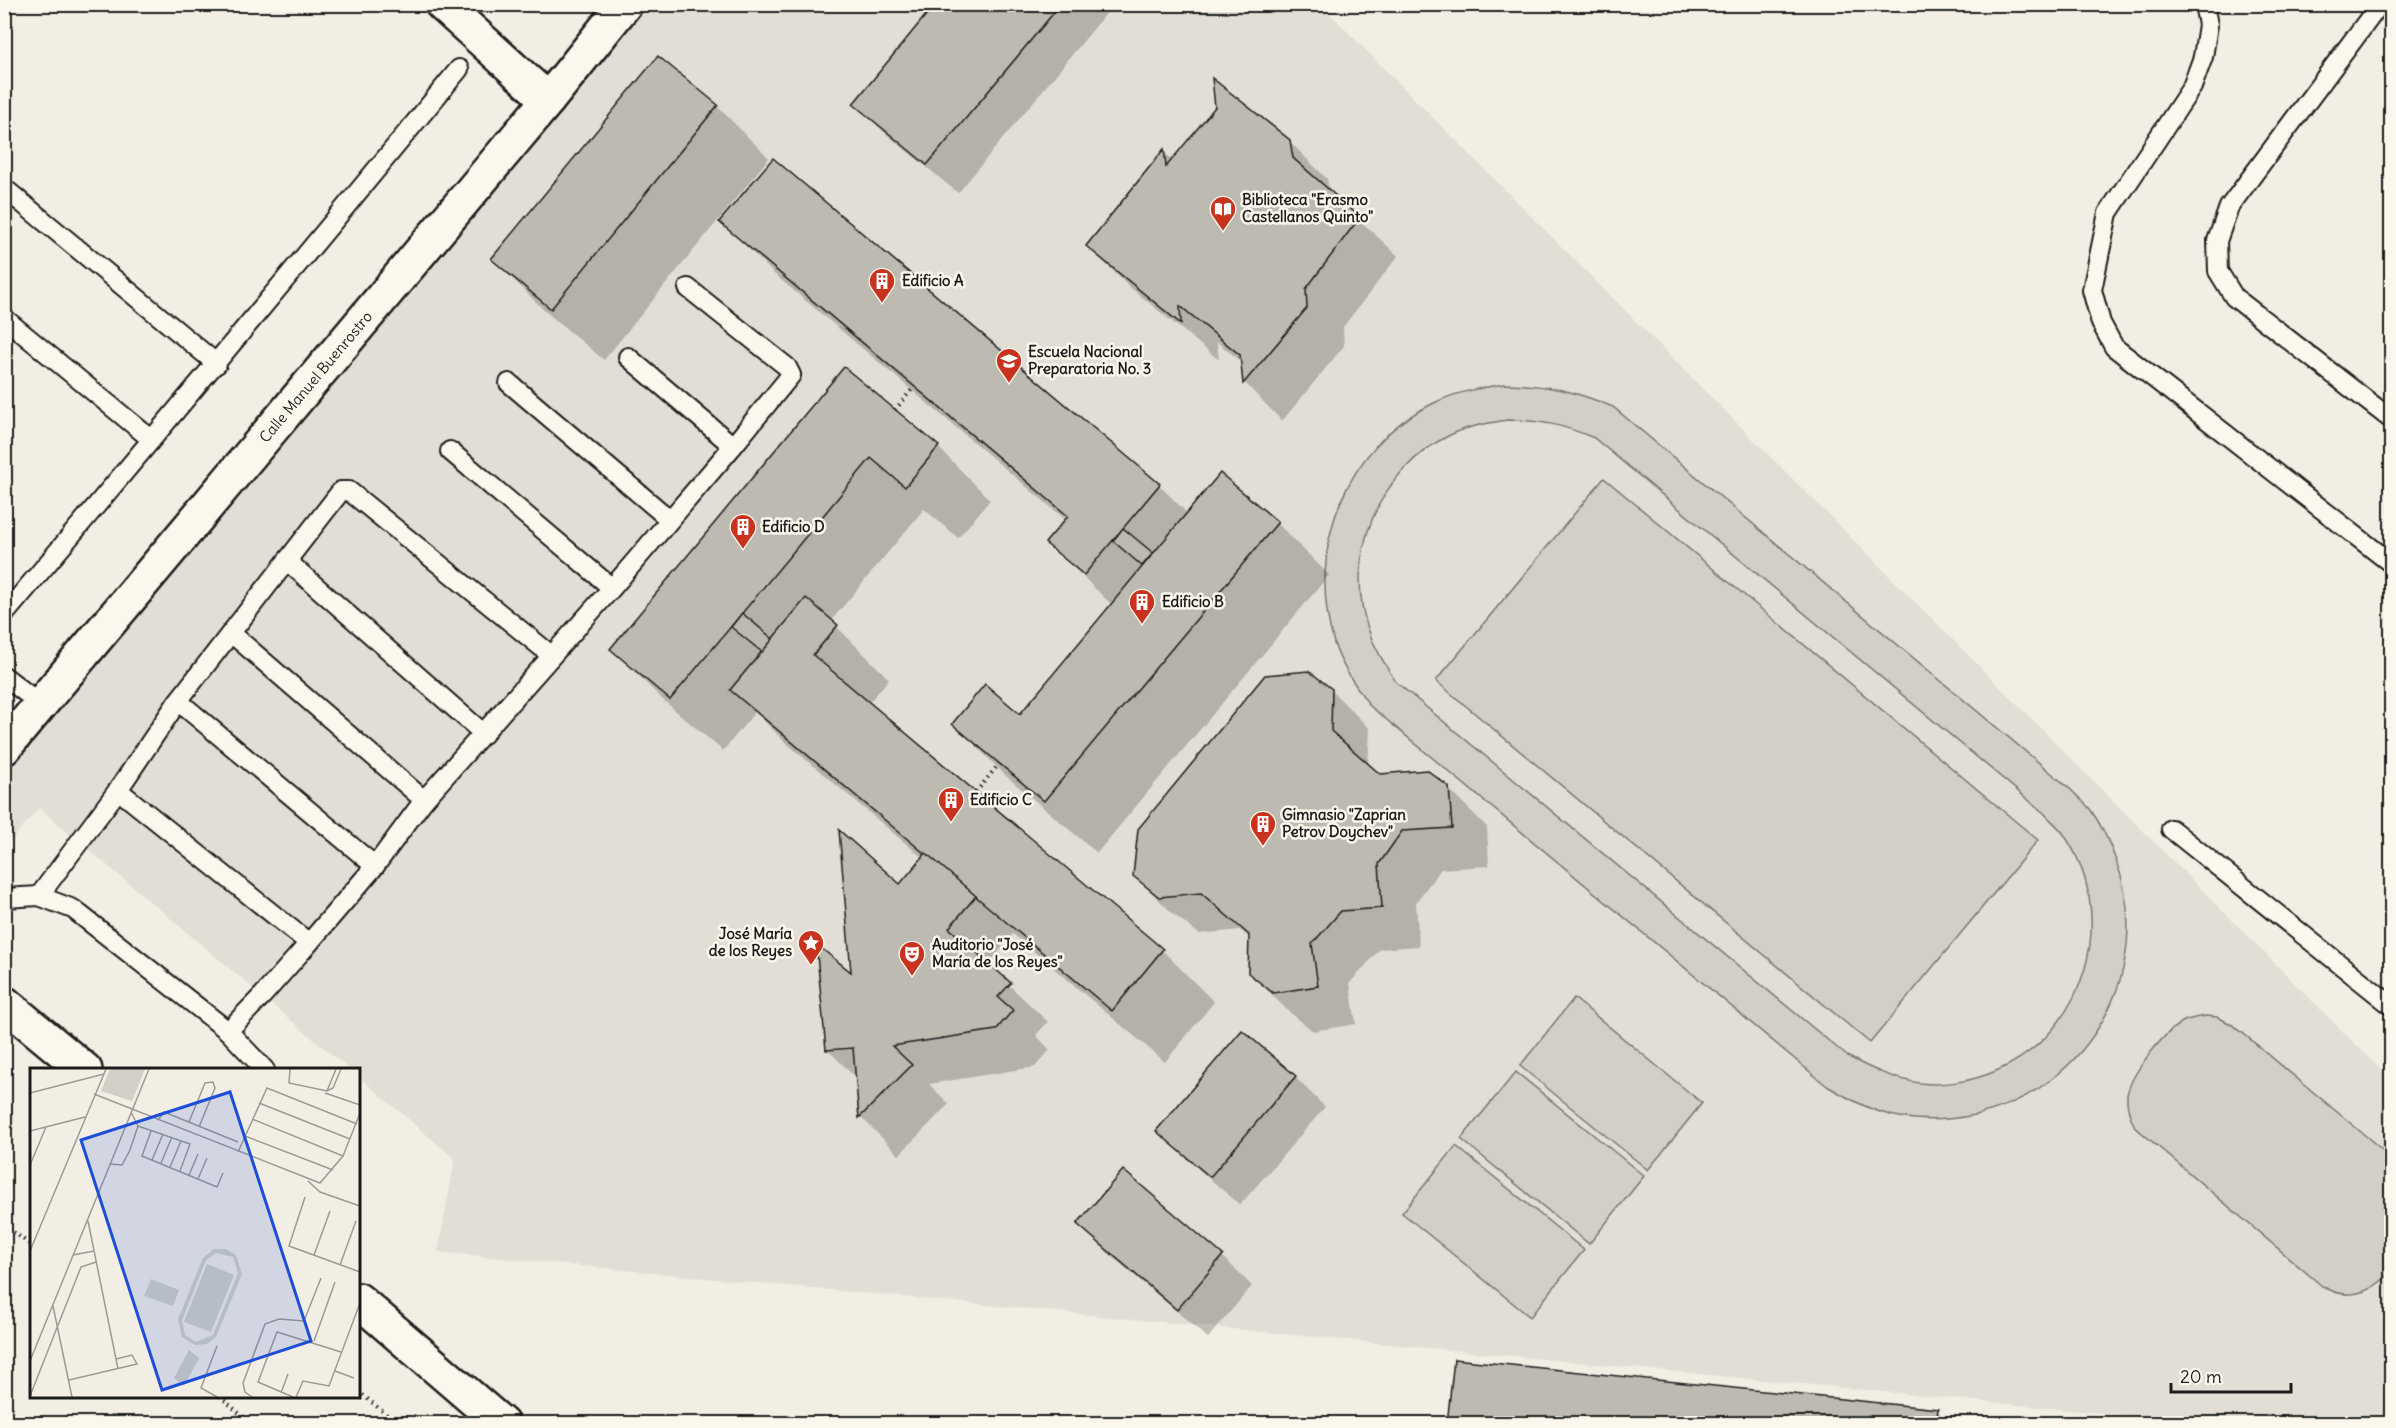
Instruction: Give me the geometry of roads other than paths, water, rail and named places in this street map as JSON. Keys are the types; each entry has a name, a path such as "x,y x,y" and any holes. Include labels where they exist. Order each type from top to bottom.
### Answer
{"street":[{"path":"442,4 548,100"},
{"name":"Calle Manuel Buenrostro","path":"4,748 548,100 625,4"},
{"path":"4,1003 83,1068"},
{"path":"360,1302 502,1424"}],"lane":[{"path":"2204,4 2208,25 2203,57 2192,87 2108,213 2092,290 2100,322 2114,347 2391,564"},
{"path":"2380,4 2229,207 2217,241 2218,271 2234,297 2391,420"},
{"path":"4,615 217,364 459,69"},
{"path":"4,188 217,364"},
{"path":"228,1031 309,943 375,866 424,800 612,588 790,375 790,371 688,288"},
{"path":"4,318 151,439"},
{"path":"628,357 733,446"},
{"path":"509,383 669,519"},
{"path":"450,451 612,588"},
{"path":"39,896 118,790 178,701 341,491 348,491 551,655"},
{"path":"287,561 484,734"},
{"path":"231,633 424,800"},
{"path":"4,676 40,704"},
{"path":"178,701 375,866"},
{"path":"118,790 309,943"},
{"path":"2171,829 2391,1006"},
{"path":"4,898 39,896 73,909 228,1031 263,1068"}],"place":[{"name":"Biblioteca \"Erasmo Castellanos Quinto\"","path":"1223,232"},
{"name":"Edificio A","path":"882,304"},
{"name":"Escuela Nacional Preparatoria No. 3","path":"1009,384"},
{"name":"Edificio D","path":"743,550"},
{"name":"Edificio B","path":"1142,625"},
{"name":"Edificio C","path":"951,823"},
{"name":"Gimnasio \"Zaprian Petrov Doychev\"","path":"1263,847"},
{"name":"José María de los Reyes","path":"811,966"},
{"name":"Auditorio \"José María de los Reyes\"","path":"912,977"}]}
